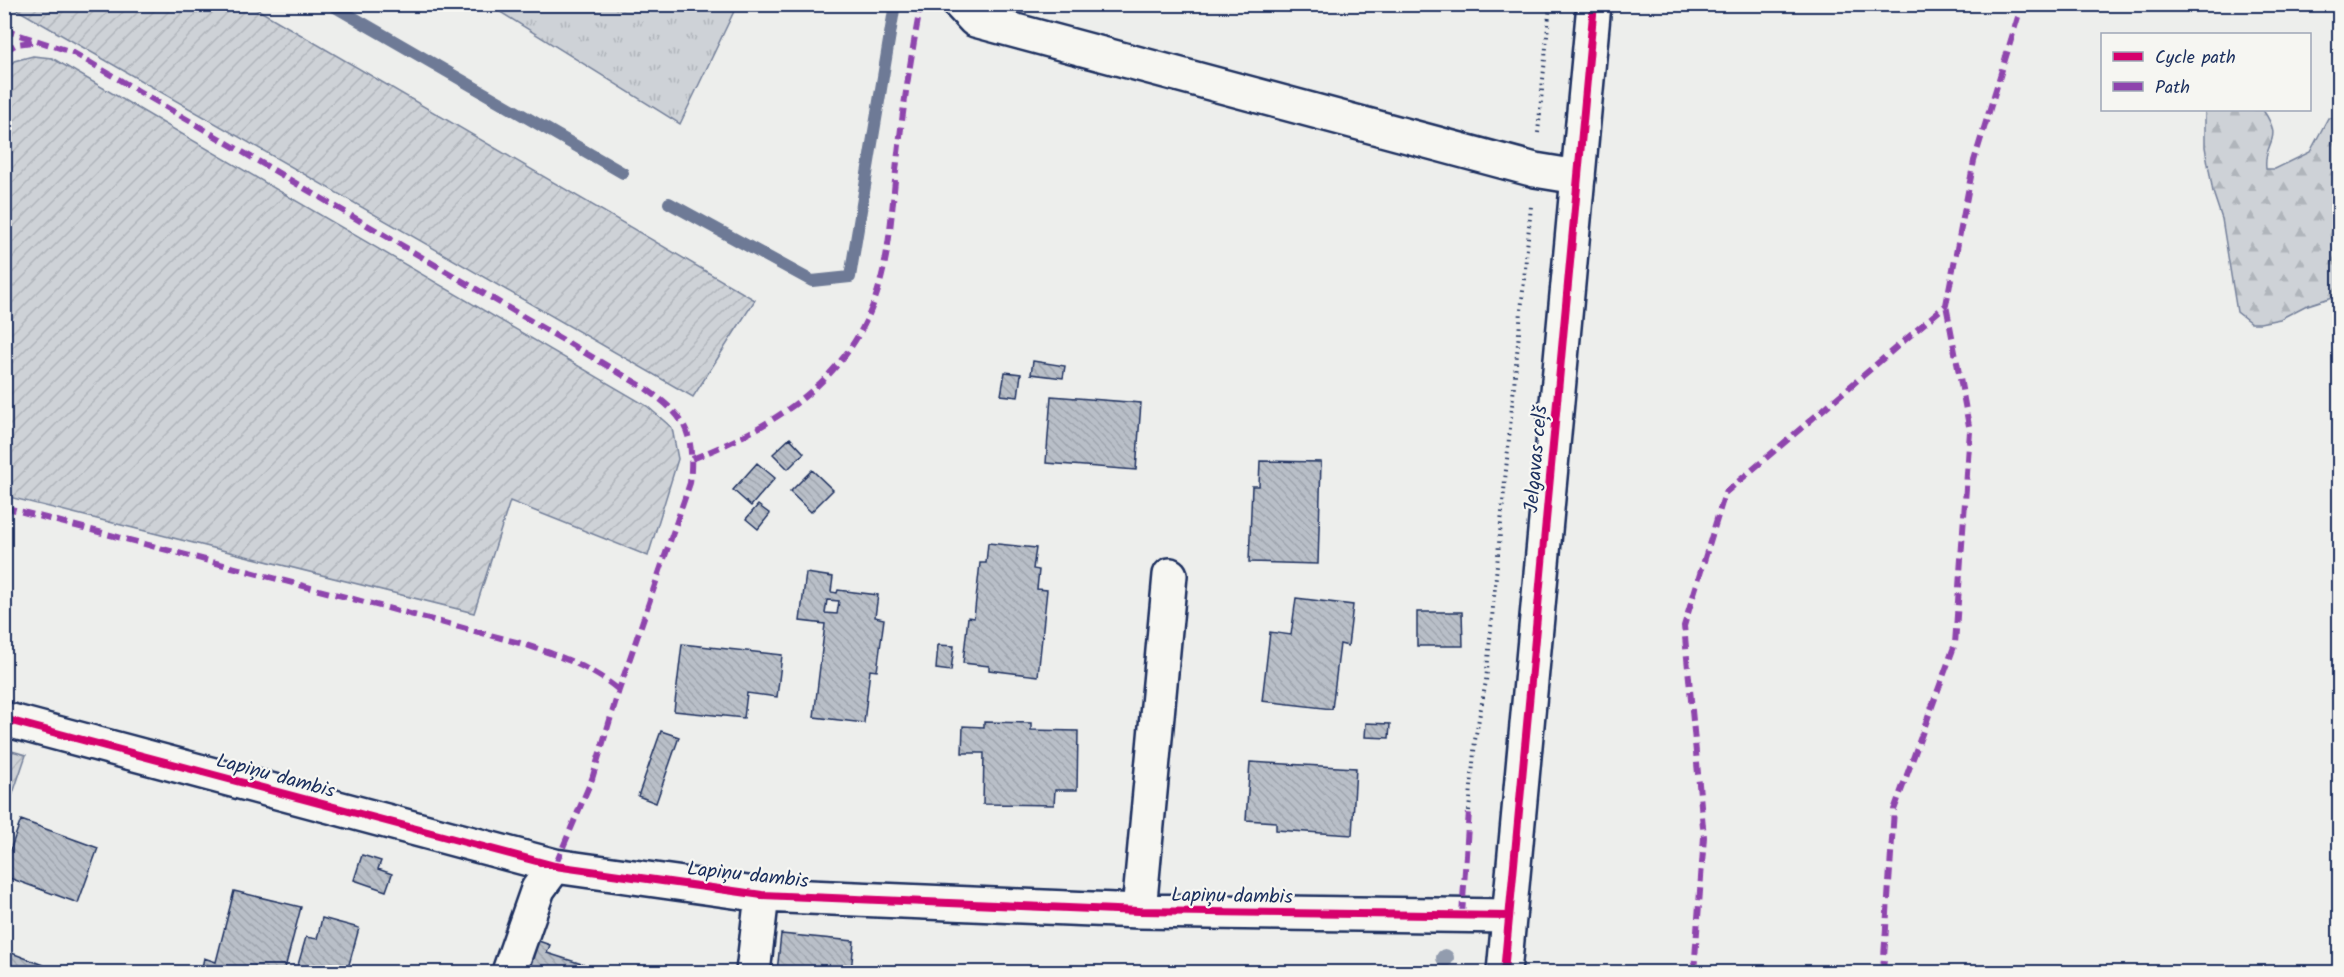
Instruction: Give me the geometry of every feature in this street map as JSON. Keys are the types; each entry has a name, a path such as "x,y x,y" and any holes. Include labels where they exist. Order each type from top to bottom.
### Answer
{"street":[{"path":"960,4 975,20 1535,170 1578,177"},
{"name":"Jelgavas ceļš","path":"1504,972 1594,4"},
{"path":"1139,911 1170,575"},
{"name":"Lapiņu dambis","path":"4,719 555,866 762,895 1139,911 1509,916"},
{"path":"509,972 538,890 555,866"},
{"path":"753,972 762,895"}],"path":[{"path":"1469,811 1475,740 1486,681 1550,4"}],"green space":[{"path":"9,5 250,5 755,300 693,397"},
{"path":"489,5 737,5 680,124"},
{"path":"33,56 52,58 647,406 672,428 678,459 648,556 510,501 474,613 5,496 5,72 14,61"},
{"path":"2205,111 2264,111 2273,135 2267,152 2266,169 2275,169 2310,152 2328,118 2339,118 2339,172 2334,185 2340,229 2339,295 2305,306 2280,319 2260,323 2251,323 2237,312 2222,219 2213,192 2205,147"},
{"path":"4,749 26,755 5,817"}],"building":[{"path":"1033,361 1065,366 1063,378 1031,374"},
{"path":"1005,372 1021,374 1018,397 1001,395"},
{"path":"1051,396 1141,403 1136,470 1046,463"},
{"path":"790,438 804,453 788,469 773,454"},
{"path":"1260,461 1321,462 1318,564 1249,562 1252,486 1259,486"},
{"path":"757,463 775,478 751,506 733,490"},
{"path":"812,470 833,490 811,512 790,492"},
{"path":"758,505 770,514 758,529 746,519"},
{"path":"988,543 1036,548 1033,569 1039,570 1037,589 1047,590 1038,676 989,670 989,666 963,663 968,617 974,618 980,563 986,563"},
{"path":"806,573 833,577 831,592 837,593 838,590 878,595 875,617 884,619 877,671 870,670 864,723 814,717 825,624 800,621","holes":["827,600 839,601 837,614 825,613"]},
{"path":"1296,598 1353,605 1348,646 1340,644 1332,709 1262,701 1270,632 1291,635"},
{"path":"1417,612 1462,612 1463,646 1417,646"},
{"path":"682,644 782,655 777,697 747,693 744,718 674,711"},
{"path":"938,645 954,646 951,671 936,669"},
{"path":"984,722 1031,723 1031,730 1078,731 1077,790 1055,790 1054,805 983,804 984,753 962,753 963,726 984,727"},
{"path":"1366,723 1390,724 1389,738 1365,737"},
{"path":"661,731 679,737 656,803 638,796"},
{"path":"1250,762 1356,768 1352,835 1276,830 1276,822 1246,820"},
{"path":"21,820 98,848 78,903 4,876 4,867"},
{"path":"362,855 381,861 378,869 392,874 386,891 354,880"},
{"path":"234,891 301,907 284,972 201,972 204,958 216,962"},
{"path":"322,918 359,928 347,972 296,972 306,937 317,939"},
{"path":"781,934 854,941 851,972 777,972"},
{"path":"533,939 550,945 547,953 585,965 582,972 531,972 523,969"},
{"path":"4,950 61,972 4,972"}],"waterway":[{"path":"330,4 623,173"},
{"path":"669,203 812,281 850,277 895,4"}],"marked path":[{"path":"692,459 754,430 808,394 832,371 852,345 868,316 880,283 886,256 898,150 921,4"},
{"path":"1694,972 1704,837 1684,626 1725,493 1946,305 1974,161 2022,4"},
{"path":"4,27 13,33 72,52 645,388 679,417 689,438 690,483 619,690 592,779 555,866"},
{"path":"4,51 17,44 33,42"},
{"path":"1883,972 1894,810 1955,644 1970,431 1946,305"},
{"path":"4,507 520,643 584,667 619,690"},
{"path":"1462,915 1469,811"}],"cycle path":[{"path":"1504,972 1594,4"},
{"path":"4,719 555,866 762,895 1139,911 1509,916"}]}
